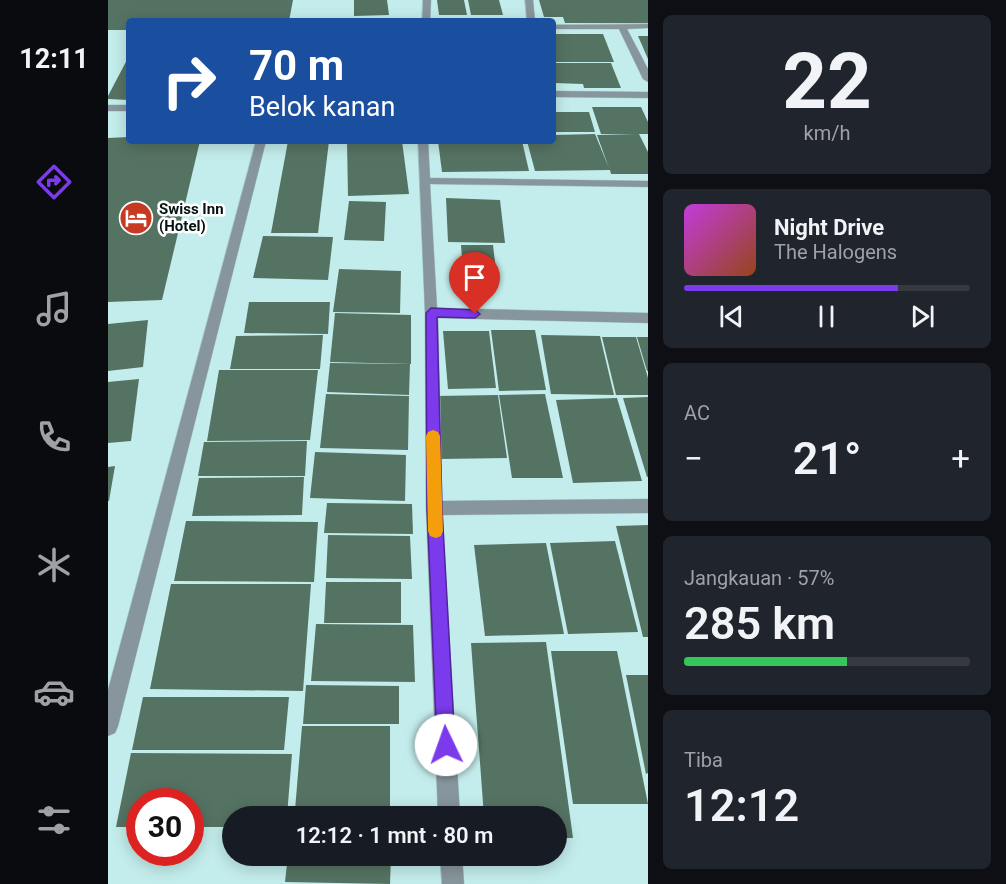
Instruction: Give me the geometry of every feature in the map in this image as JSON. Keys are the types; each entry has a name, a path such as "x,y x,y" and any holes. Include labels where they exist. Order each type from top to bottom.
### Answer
{"street":[{"path":"426,18 427,0"},
{"path":"529,0 531,18"},
{"path":"556,27 648,27"},
{"path":"622,27 648,79"},
{"path":"556,94 648,95"},
{"path":"108,108 126,108"},
{"path":"108,726 260,144"},
{"path":"423,144 431,313 434,508 449,806"},
{"path":"425,180 648,184"},
{"path":"431,313 648,318"},
{"path":"434,508 648,506"},
{"path":"452,866 453,884"}],"building":[{"path":"108,0 293,0 290,18 126,18 126,30 108,30"},
{"path":"354,0 387,0 389,15 354,16"},
{"path":"437,0 464,0 467,15 439,15"},
{"path":"468,0 499,0 503,15 471,15"},
{"path":"539,0 648,0 648,23 565,23 563,17 544,17"},
{"path":"556,34 603,34 614,62 556,62"},
{"path":"638,36 648,36 648,59"},
{"path":"126,62 126,100 108,99"},
{"path":"556,63 611,63 621,88 584,88 583,84 556,83"},
{"path":"592,107 641,107 648,122 648,134 639,134 648,152 648,174 611,174 610,170 535,171 528,144 556,144 556,135 595,134 609,168 597,135 636,134 601,134"},
{"path":"556,112 589,112 595,132 556,132"},
{"path":"126,137 126,144 199,144 162,300 108,302 108,138"},
{"path":"287,144 329,144 318,233 271,233"},
{"path":"347,144 402,144 409,194 348,196"},
{"path":"438,144 523,144 529,171 442,172"},
{"path":"446,198 500,200 505,243 448,242"},
{"path":"349,201 386,202 384,241 344,240"},
{"path":"263,236 333,237 328,280 253,278"},
{"path":"461,245 493,245 496,270 463,270"},
{"path":"339,269 401,271 400,313 333,312"},
{"path":"249,302 330,302 328,334 244,333"},
{"path":"335,313 411,315 411,364 330,362"},
{"path":"148,320 143,367 108,371 108,324"},
{"path":"491,330 535,330 546,390 499,391"},
{"path":"443,331 489,331 496,388 448,389"},
{"path":"323,335 320,369 230,369 236,336"},
{"path":"541,335 600,336 614,395 551,394"},
{"path":"602,337 636,337 648,378 648,395 616,395"},
{"path":"637,337 648,337 648,371 647,371"},
{"path":"330,363 410,364 409,395 327,392"},
{"path":"219,370 318,370 310,440 207,441"},
{"path":"139,379 131,441 108,443 108,382"},
{"path":"326,394 409,396 408,450 320,448"},
{"path":"545,394 563,478 512,478 499,395"},
{"path":"498,395 507,458 440,459 435,396"},
{"path":"648,397 648,477 647,477 623,398"},
{"path":"617,398 642,481 573,483 556,400"},
{"path":"307,441 305,476 198,476 204,442"},
{"path":"315,452 406,455 405,501 310,498"},
{"path":"115,466 109,501 108,501 108,467"},
{"path":"304,477 302,515 192,516 199,478"},
{"path":"327,503 412,504 413,534 324,533"},
{"path":"186,521 318,522 314,582 174,581"},
{"path":"648,525 648,637 643,637 616,526"},
{"path":"328,535 410,536 412,579 326,578"},
{"path":"615,541 638,632 568,634 550,543"},
{"path":"546,543 564,634 485,636 474,545"},
{"path":"326,582 401,582 401,623 324,623"},
{"path":"171,584 311,584 303,691 150,689"},
{"path":"316,624 413,625 415,682 311,681"},
{"path":"546,642 573,838 567,838 567,806 483,806 471,643"},
{"path":"551,651 617,651 648,804 573,804"},
{"path":"626,675 648,675 648,773 646,774"},
{"path":"306,685 399,686 399,724 303,724"},
{"path":"143,697 289,697 284,750 132,750"},
{"path":"302,726 390,726 390,806 295,806"},
{"path":"131,753 292,754 288,806 222,806 222,827 204,827 204,788 126,788 126,827 116,827"},
{"path":"287,866 391,866 390,884 285,882"}],"slow traffic":[{"path":"433,436 436,531"}],"place":[{"name":"Swiss Inn (Hotel)","path":"136,218"}],"route":[{"path":"446,745 434,508 431,313 475,314"}]}
